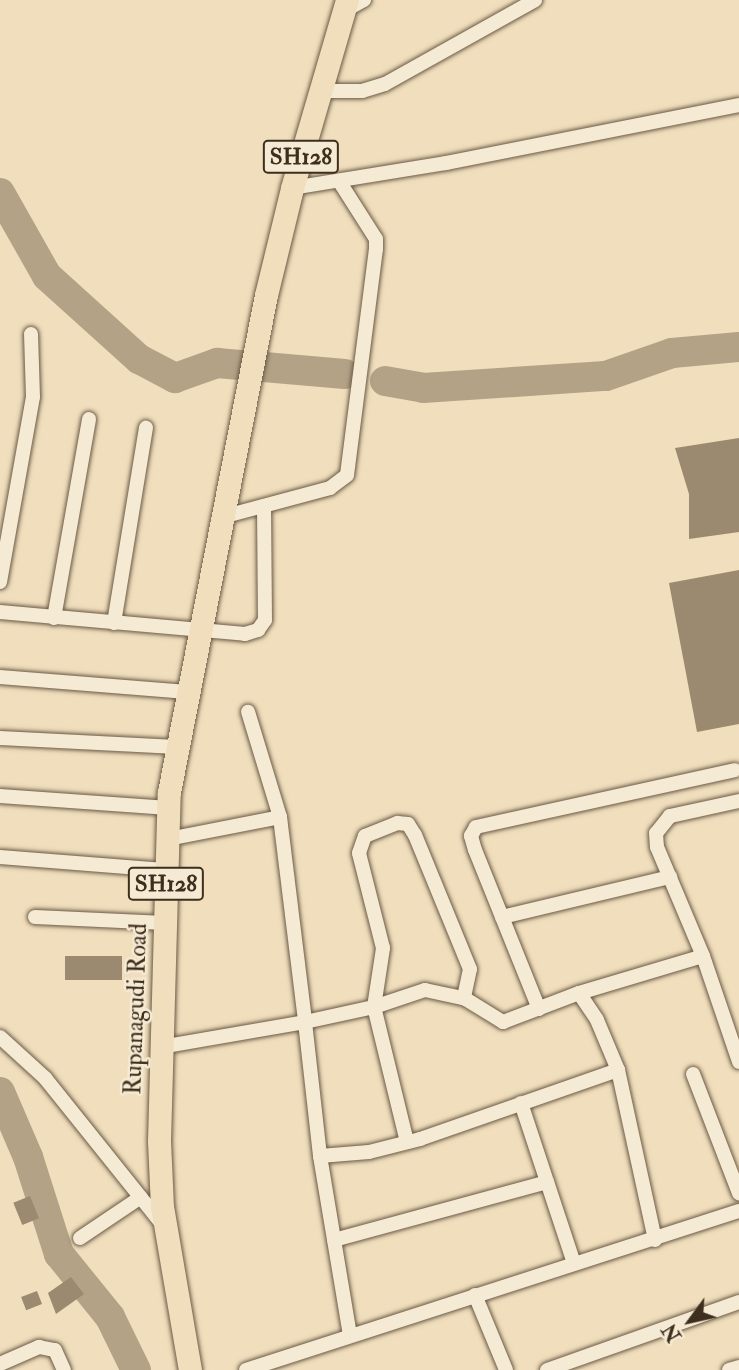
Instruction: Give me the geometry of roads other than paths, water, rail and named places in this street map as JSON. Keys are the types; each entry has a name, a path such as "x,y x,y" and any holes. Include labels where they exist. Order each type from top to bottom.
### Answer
{"main road":[{"name":"SH128","path":"292,188 321,91 352,4"},
{"name":"Rupanagudi Road","path":"190,1370 165,1228 159,1141 169,808 198,631 262,315 292,188"}],"street":[{"path":"321,91 362,91 385,84 535,0"},
{"path":"292,188 739,105"},
{"path":"222,517 330,488 347,475 376,239 339,181"},
{"path":"0,582 33,397 31,334"},
{"path":"54,618 89,419"},
{"path":"114,623 146,428"},
{"path":"0,612 198,631 245,634 258,629 265,620 264,506"},
{"path":"0,677 187,692"},
{"path":"248,712 280,817 320,1156 350,1336"},
{"path":"0,738 177,747"},
{"path":"539,1009 471,836 475,827 736,770"},
{"path":"0,796 169,808"},
{"path":"739,801 670,816 656,833 657,847 703,956 739,1062"},
{"path":"167,839 280,817"},
{"path":"407,1142 374,1007 383,948 360,844 365,836 397,823 408,824 415,835 470,970 464,998"},
{"path":"0,857 166,870"},
{"path":"502,917 670,877"},
{"path":"35,917 164,923"},
{"path":"161,1047 305,1022 374,1007 425,990 464,998 503,1022 579,993 703,956"},
{"path":"579,993 597,1020 618,1070 655,1240"},
{"path":"0,1037 45,1078 165,1228"},
{"path":"320,1156 407,1142 618,1070"},
{"path":"694,1074 739,1193"},
{"path":"521,1103 574,1263"},
{"path":"334,1240 547,1182"},
{"path":"80,1238 141,1197"},
{"path":"246,1370 739,1211"},
{"path":"475,1295 506,1370"},
{"path":"547,1370 739,1301"},
{"path":"0,1364 39,1347 55,1350 64,1370"},
{"path":"729,1370 739,1367"}],"waterway":[{"path":"0,193 47,276 139,359 175,378 217,363 345,374"},
{"path":"385,381 423,388 606,376 672,353 739,347"},
{"path":"0,1092 28,1157 59,1254 110,1317 136,1370"}]}
